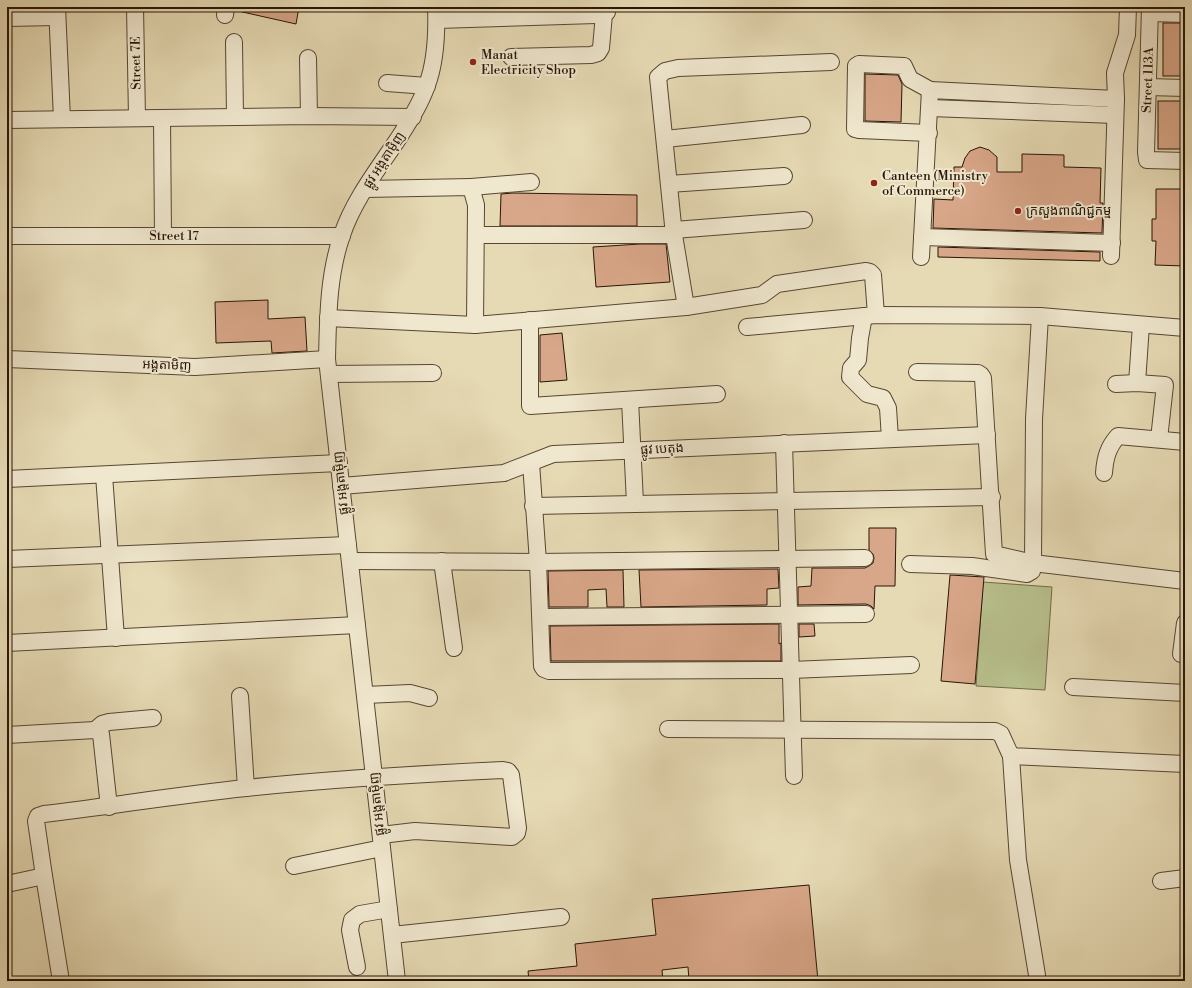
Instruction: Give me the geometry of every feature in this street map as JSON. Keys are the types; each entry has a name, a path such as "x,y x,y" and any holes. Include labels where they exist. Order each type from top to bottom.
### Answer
{"street":[{"name":"Street 7E","path":"135,7 137,118"},
{"path":"922,238 1111,249 1115,73 1127,35 1128,7"},
{"path":"436,13 596,15 606,10"},
{"path":"511,56 591,55 598,53 601,48 606,10"},
{"path":"1150,10 1185,14"},
{"name":"Street 113A","path":"1150,10 1147,160 1185,161"},
{"path":"7,18 57,12 62,119"},
{"name":"ផ្លូវ អង្តតាម៉ិញ","path":"397,981 328,366 328,318 334,267 342,236 352,211 413,116 427,86 433,61 436,13"},
{"path":"234,42 235,117"},
{"path":"308,58 309,116"},
{"path":"686,307 674,232 658,77 665,71 678,68 831,62"},
{"path":"929,133 855,129 856,66 859,64 904,66 910,79 930,90 1115,107"},
{"path":"387,83 427,86"},
{"path":"1148,86 1185,88"},
{"path":"921,258 929,133 930,90"},
{"path":"930,108 1115,107"},
{"path":"7,120 413,116"},
{"path":"162,118 163,236"},
{"path":"665,139 802,125"},
{"path":"670,184 784,176"},
{"path":"365,189 471,187 531,182"},
{"path":"471,187 476,205 475,325"},
{"path":"476,235 674,232 804,220"},
{"name":"Street 17","path":"7,236 342,236"},
{"path":"328,318 475,325 686,307 762,295 777,284 866,271 873,275 870,315 860,338 858,360 851,368 850,377 867,394 883,398 888,408 890,439"},
{"path":"747,327 870,315 1040,316 1185,328"},
{"path":"910,564 972,566 1027,574 1032,571 1034,419 1040,316"},
{"path":"530,320 530,406 718,394"},
{"path":"1137,383 1142,325"},
{"name":"អង្គតាមិញ","path":"7,359 195,366 328,366 433,372"},
{"path":"917,372 978,373 982,375 992,497 994,554 1033,563 1185,581"},
{"path":"1116,384 1137,383 1165,385 1159,439"},
{"path":"630,400 635,504"},
{"name":"ផ្លូវ បេតុង","path":"342,486 504,473 553,454 987,435"},
{"path":"1104,473 1105,460 1111,444 1118,436 1185,442"},
{"path":"784,443 794,776"},
{"path":"7,479 339,463"},
{"path":"531,463 541,616 542,666 544,669 548,671 791,670 911,665"},
{"path":"104,475 116,638"},
{"path":"533,506 992,497"},
{"path":"7,559 348,545"},
{"path":"350,561 538,562 865,558"},
{"path":"442,561 454,648"},
{"path":"541,616 866,614"},
{"path":"1181,654 1185,623"},
{"path":"7,643 357,625"},
{"path":"1073,687 1185,693"},
{"path":"365,695 410,693 429,698"},
{"path":"240,696 246,788"},
{"path":"95,730 102,724 109,722 153,718"},
{"path":"668,729 995,731 1001,734 1011,756 1018,860 1037,975"},
{"path":"7,735 95,730 101,734 110,807"},
{"path":"1011,756 1185,764"},
{"path":"61,981 36,821 38,816 246,788 374,776 503,770 508,771 511,775 518,828 517,833 512,837 415,831 294,866"},
{"path":"7,884 44,876"},
{"path":"1161,881 1185,878"},
{"path":"357,967 350,930 352,920 360,914 389,909"},
{"path":"392,935 561,917"}],"green space":[{"path":"983,582 1052,587 1045,690 976,686"}],"building":[{"path":"239,7 299,7 296,24 238,11"},
{"path":"1163,23 1185,23 1185,76 1163,76"},
{"path":"865,74 898,75 902,84 901,122 865,121"},
{"path":"1158,101 1185,101 1185,149 1158,149"},
{"path":"980,147 989,150 997,157 997,172 1022,172 1022,154 1064,155 1064,167 1101,168 1100,203 1103,203 1102,233 933,228 934,199 953,200 954,167 962,167 965,158 970,151"},
{"path":"1156,189 1185,189 1185,210 1183,210 1183,245 1185,245 1185,266 1155,265 1156,241 1152,241 1152,219 1156,219"},
{"path":"501,194 637,195 637,226 500,226"},
{"path":"666,244 670,282 596,287 593,247"},
{"path":"938,247 1100,252 1100,261 938,257"},
{"path":"268,300 268,319 305,317 307,351 272,353 271,341 216,343 215,302"},
{"path":"562,333 567,380 540,382 540,335"},
{"path":"869,528 896,528 895,586 875,586 874,609 866,604 798,605 798,587 811,586 812,568 865,568 873,563 873,554 869,550"},
{"path":"778,569 779,588 767,589 767,605 641,607 639,570"},
{"path":"623,570 624,607 607,607 606,589 588,590 588,607 549,607 548,571"},
{"path":"950,575 984,577 975,684 941,681"},
{"path":"779,624 781,661 551,661 550,626"},
{"path":"799,624 814,624 815,636 799,637"},
{"path":"809,885 818,981 689,981 688,967 662,970 663,981 529,981 528,971 577,966 575,944 656,935 652,899"}],"place":[{"name":"Manat Electricity Shop","path":"473,62"},
{"name":"Canteen (Ministry of Commerce)","path":"874,183"},
{"name":"ក្រសួងពាណិជ្ជកម្ម","path":"1018,211"}]}
